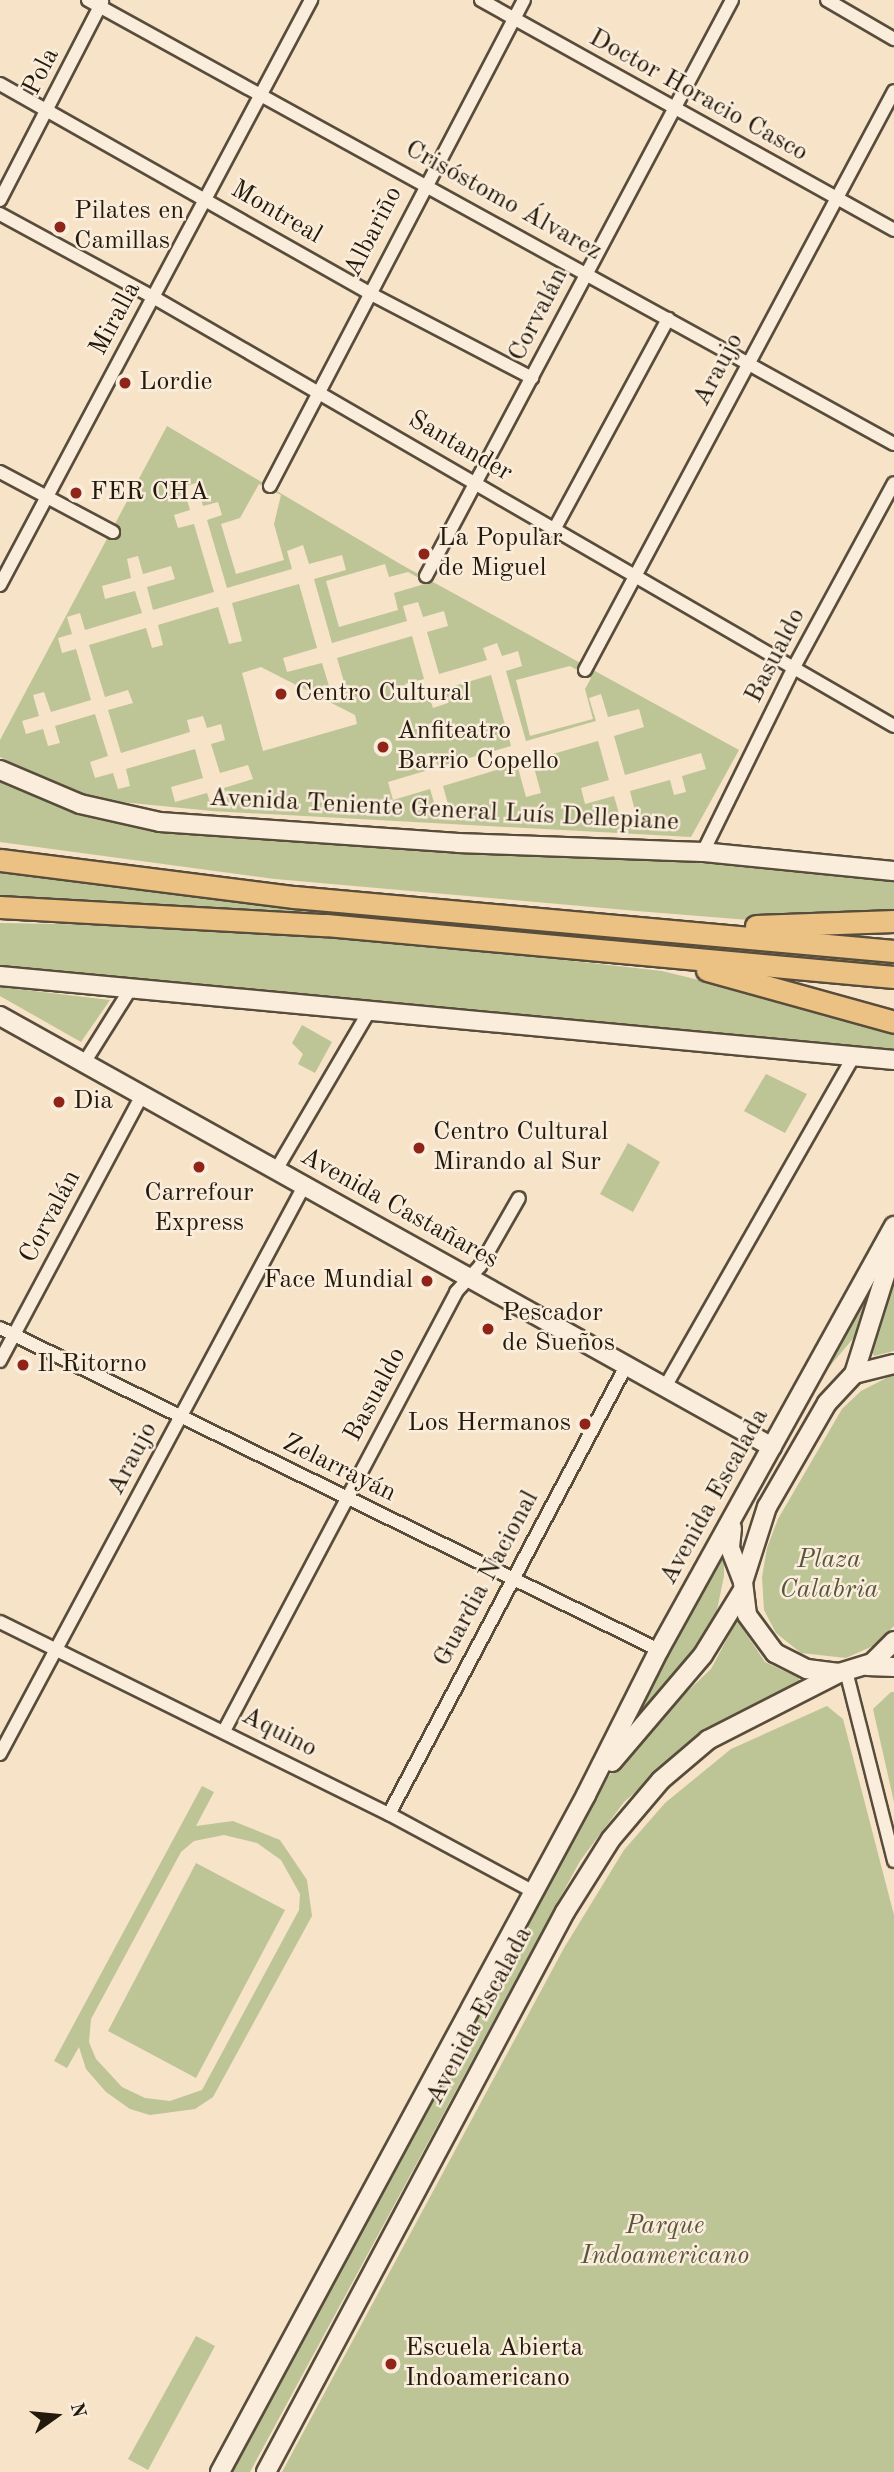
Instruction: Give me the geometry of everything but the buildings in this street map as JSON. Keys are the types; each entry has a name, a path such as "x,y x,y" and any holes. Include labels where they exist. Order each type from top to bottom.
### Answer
{"highway":[{"path":"0,860 294,897 894,951"},
{"path":"0,907 326,925 894,977"},
{"path":"655,928 894,920"},
{"path":"648,955 894,1022"}],"street":[{"name":"Miralla","path":"0,584 207,200 311,0"},
{"name":"Doctor Horacio Casco","path":"481,0 672,109 894,230"},
{"name":"Albariño","path":"270,486 424,186 524,0"},
{"name":"Corvalán","path":"426,576 732,0"},
{"path":"827,0 894,39"},
{"name":"Crisóstomo Álvarez","path":"97,2 262,92 424,186 749,362 894,444"},
{"name":"Pola","path":"0,200 48,110 97,2"},
{"name":"Montreal","path":"0,84 369,293 532,378"},
{"name":"Araujo","path":"585,670 894,91"},
{"name":"Santander","path":"0,214 153,297 894,726"},
{"path":"555,528 668,319"},
{"path":"0,472 113,532"},
{"name":"Basualdo","path":"703,852 794,667 894,484"},
{"name":"Avenida Teniente General Luís Dellepiane","path":"0,770 80,804 160,822 458,843 703,852 894,871"},
{"path":"0,976 894,1060"},
{"path":"84,1063 131,988"},
{"path":"276,1170 370,1010"},
{"name":"Avenida Castañares","path":"0,1016 772,1447"},
{"path":"666,1387 852,1057"},
{"name":"Corvalán","path":"0,1361 142,1095"},
{"name":"Araujo","path":"0,1754 304,1186"},
{"name":"Basualdo","path":"224,1731 456,1292 469,1278 519,1198"},
{"name":"Avenida Escalada","path":"220,2472 586,1795 659,1650 732,1525 894,1226"},
{"path":"848,1379 894,1247"},
{"name":"Zelarrayán","path":"0,1328 659,1650"},
{"path":"793,1410 815,1391 894,1364"},
{"name":"Guardia Nacional","path":"388,1814 626,1366"},
{"name":"Avenida Escalada","path":"586,1795 645,1719 703,1655 743,1586 767,1507 848,1379"},
{"path":"732,1525 730,1548 743,1586 747,1615 775,1653 807,1669 842,1672 867,1666 894,1667"},
{"name":"Aquino","path":"0,1622 224,1731 534,1892"},
{"path":"867,1666 894,1641"},
{"path":"842,1672 894,1861"},
{"name":"Avenida Escalada","path":"266,2472 565,1912 611,1839 661,1780 708,1740 842,1672"}],"green space":[{"path":"167,426 402,565 739,750 691,837 212,811 82,798 0,757 0,740","holes":["196,483 203,506 218,502 222,515 207,520 227,588 292,569 287,551 303,545 309,564 342,555 346,570 314,579 332,643 407,621 403,606 418,602 423,617 444,611 448,626 427,632 439,674 487,660 483,648 497,643 502,656 518,651 522,666 506,671 526,741 596,721 589,698 601,694 608,717 639,709 644,727 614,736 625,775 701,753 706,769 682,776 686,792 674,795 670,780 630,791 637,819 622,824 614,796 585,804 581,788 609,780 598,741 532,760 541,793 526,797 517,764 443,786 451,815 439,819 430,789 393,800 388,782 425,771 421,756 433,752 438,767 511,746 491,675 444,689 448,703 433,708 428,694 409,699 405,684 424,679 412,636 337,658 347,692 332,696 322,663 287,672 283,658 317,648 299,584 232,603 242,641 229,644 218,607 158,625 163,645 152,648 146,628 89,645 105,697 128,690 133,703 108,710 121,753 190,732 187,720 203,716 207,728 221,724 225,740 211,744 220,773 248,765 253,779 224,788 228,804 212,808 207,793 175,802 171,787 203,778 195,749 126,769 130,786 118,789 113,773 95,778 90,762 108,756 95,714 55,726 60,743 48,746 43,729 26,734 22,721 39,716 33,695 44,692 51,712 91,700 76,649 62,653 58,638 72,634 67,617 80,613 85,630 142,613 135,591 105,599 102,586 131,578 127,559 138,556 143,574 171,566 175,579 147,587 153,610 214,592 194,524 178,528 174,515 190,510 183,487","259,484 281,495 274,524 284,560 236,574 221,524 240,518","385,564 389,577 408,572 428,583 394,593 398,610 339,627 326,581","570,666 591,678 585,689 593,719 530,736 516,680","261,667 355,715 357,724 263,751 242,673"]},
{"path":"0,774 189,832 244,839 774,867 894,879 894,915 761,921 637,911 275,879 0,842"},
{"path":"0,869 894,962 894,966 274,910 0,897"},
{"path":"0,923 279,928 662,971 894,1028 894,1053 0,968"},
{"path":"0,987 110,1000 81,1042 0,996"},
{"path":"302,1025 332,1042 315,1073 298,1064 303,1054 292,1043"},
{"path":"766,1074 807,1094 785,1133 744,1111"},
{"path":"628,1143 660,1162 633,1212 600,1194"},
{"path":"885,1249 861,1329 809,1391"},
{"path":"894,1277 894,1351 874,1356 871,1350"},
{"name":"Plaza Calabria","path":"894,1374 894,1626 873,1646 846,1658 801,1653 776,1633 764,1610 762,1577 767,1548 778,1519 842,1409 861,1391"},
{"path":"718,1557 724,1561 724,1576 713,1629 692,1659 624,1733"},
{"path":"737,1620 765,1662 799,1678 799,1684 706,1730 624,1802 580,1861 250,2472 230,2472 604,1783 637,1739 711,1669"},
{"path":"894,1692 894,1802 873,1709"},
{"name":"Parque Indoamericano","path":"827,1706 843,1719 894,1915 894,2472 282,2472 564,1948 624,1850 665,1803 731,1749"},
{"path":"202,1786 214,1792 196,1826 233,1821 280,1840 307,1880 312,1916 213,2097 195,2109 150,2115 130,2109 106,2092 86,2069 79,2047 67,2068 54,2061","holes":["224,1835 257,1843 281,1860 300,1894 299,1910 202,2090 170,2101 145,2098 122,2087 96,2059 89,2042 91,2019 181,1852 194,1841"]},
{"path":"196,1863 285,1910 196,2078 108,2031"},
{"path":"196,2336 215,2346 148,2470 128,2459"}],"place":[{"name":"Pilates en Camillas","path":"60,227"},
{"name":"Lordie","path":"125,383"},
{"name":"FER CHA","path":"76,493"},
{"name":"La Popular de Miguel","path":"424,554"},
{"name":"Centro Cultural","path":"281,694"},
{"name":"Anfiteatro Barrio Copello","path":"383,747"},
{"name":"Dia","path":"59,1102"},
{"name":"Centro Cultural Mirando al Sur","path":"419,1148"},
{"name":"Carrefour Express","path":"199,1167"},
{"name":"Face Mundial","path":"427,1281"},
{"name":"Pescador de Sueños","path":"488,1329"},
{"name":"Il Ritorno","path":"23,1365"},
{"name":"Los Hermanos","path":"585,1424"},
{"name":"Escuela Abierta Indoamericano","path":"391,2364"}]}
